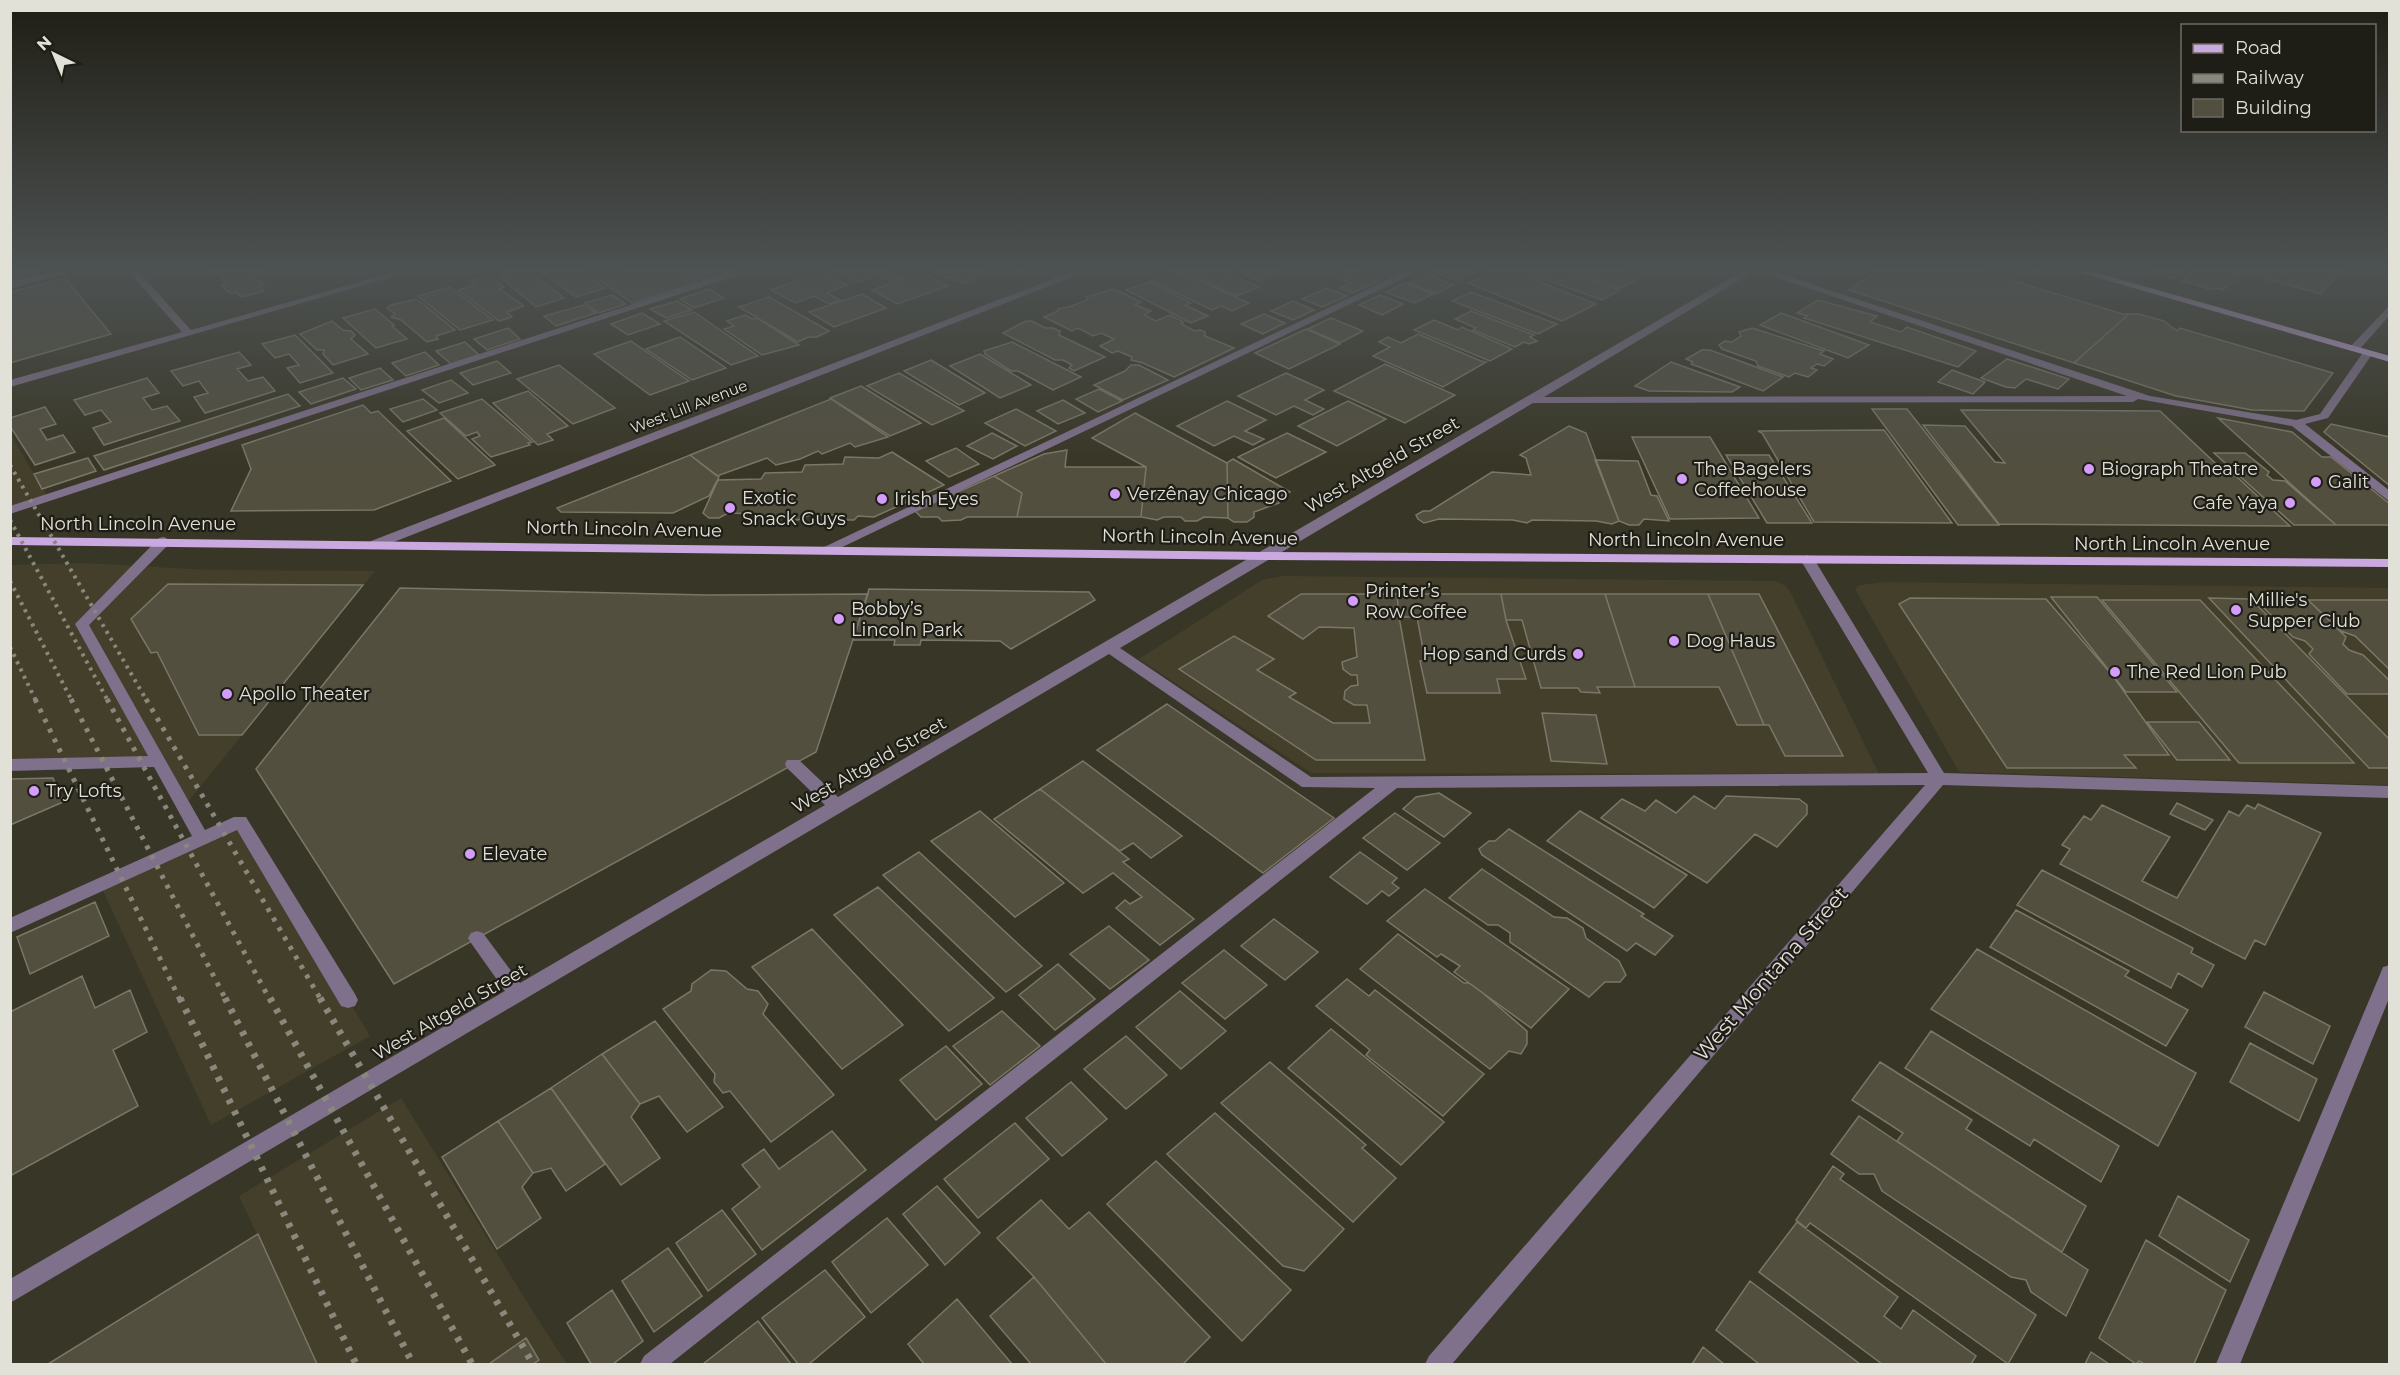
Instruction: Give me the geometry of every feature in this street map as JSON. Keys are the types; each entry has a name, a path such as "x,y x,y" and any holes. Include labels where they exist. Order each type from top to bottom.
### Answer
{"main road":[{"path":"2309,336 2390,359"},
{"name":"North Lincoln Avenue","path":"10,541 164,541 1265,556 2390,563"}],"street":[{"path":"10,384 181,336"},
{"path":"10,510 545,336"},
{"name":"West Lill Avenue","path":"376,544 914,336"},
{"path":"827,549 1276,336"},
{"name":"West Altgeld Street","path":"10,1292 1639,336"},
{"path":"1959,336 2148,399 2296,423 2324,416 2368,353"},
{"path":"2354,349 2365,336"},
{"path":"1531,400 2148,399"},
{"path":"2296,423 2390,498"},
{"path":"164,541 82,624 202,839"},
{"path":"1808,559 1939,779"},
{"path":"1109,647 1308,783 1939,779 2390,792"},
{"path":"10,765 157,761"},
{"path":"793,764 838,807"},
{"name":"West Montana Street","path":"1437,1365 1939,779"},
{"path":"652,1365 1393,783"},
{"path":"10,926 240,821 348,1000"},
{"path":"477,938 518,995"},
{"path":"2228,1365 2390,972"}],"shaded area":[{"path":"10,433 48,498 10,510"},
{"path":"84,563 210,570 375,571 183,808 157,761 11,765 10,565"},
{"path":"1282,576 1775,581 1786,586 1793,597 1879,774 1311,773 1139,659 1262,580"},
{"path":"1887,582 2389,588 2389,785 1959,772 1855,589 1859,585"},
{"path":"240,821 370,1036 211,1125 100,884"},
{"path":"401,1098 567,1364 317,1364 239,1196"}],"building":[{"path":"10,336 103,336 10,363"},
{"path":"296,336 333,373 300,383 287,368 299,365 289,354 275,358 262,344"},
{"path":"302,336 354,336 351,339 368,354 333,365 323,354 324,350 317,350"},
{"path":"363,336 404,336 407,339 376,348"},
{"path":"420,336 436,336 438,339 427,342"},
{"path":"483,336 517,336 520,339 487,350 474,339"},
{"path":"687,336 729,336 758,356 731,365"},
{"path":"734,336 785,336 799,345 762,355"},
{"path":"788,336 819,336 808,337 798,342"},
{"path":"1009,336 1061,336 1105,357 1074,371 1069,368 1072,365 1063,360 1055,360"},
{"path":"1108,336 1205,336 1234,348 1174,377 1131,360 1132,357 1118,351 1112,353 1100,346 1114,339"},
{"path":"1291,336 1322,336 1340,344 1289,369 1255,353"},
{"path":"1324,336 1353,336 1340,343"},
{"path":"1414,336 1423,336 1486,362 1443,387 1373,356 1390,347 1379,342 1388,337 1401,343"},
{"path":"1429,336 1483,336 1512,349 1490,361"},
{"path":"1488,336 1532,336 1530,337 1537,341 1529,344 1524,342 1515,347"},
{"path":"1741,336 1778,336 1824,351 1820,354 1833,359 1824,366 1817,364 1811,368 1817,370 1808,377 1795,373 1789,377 1758,366 1756,361 1722,349 1719,345 1725,341 1732,342"},
{"path":"1790,336 1845,336 1869,345 1848,358"},
{"path":"1861,336 1933,336 1976,351 1958,367"},
{"path":"1991,336 2104,336 2074,363"},
{"path":"2104,336 2208,336 2333,373 2304,411 2252,410 2176,396 2074,363"},
{"path":"680,337 726,368 692,380 646,349"},
{"path":"631,341 689,381 650,395 594,354"},
{"path":"465,342 479,355 451,364 436,351"},
{"path":"1012,342 1081,377 1053,390 1018,371 1011,371 985,354 984,351"},
{"path":"1702,350 1710,350 1783,377 1763,391 1691,364 1693,362 1686,359"},
{"path":"239,352 251,365 237,369 248,381 263,377 275,391 205,413 194,397 208,393 199,381 183,386 171,371"},
{"path":"425,352 439,365 406,376 392,363"},
{"path":"980,354 1031,385 1000,398 950,366"},
{"path":"2007,359 2069,379 2058,389 2026,379 2015,388 2006,387 1981,378"},
{"path":"931,360 985,393 959,405 904,371"},
{"path":"497,361 511,373 473,385 460,373"},
{"path":"1671,362 1740,387 1732,392 1649,391 1635,386"},
{"path":"1385,364 1455,395 1405,423 1334,391"},
{"path":"559,365 615,408 573,424 517,379"},
{"path":"1131,365 1139,365 1168,380 1123,400 1094,385 1125,371"},
{"path":"380,368 393,380 361,390 349,378"},
{"path":"1952,370 1985,382 1973,394 1938,382"},
{"path":"899,373 964,411 932,425 867,386"},
{"path":"1286,373 1324,390 1305,400 1324,409 1313,415 1294,406 1276,415 1238,396"},
{"path":"147,378 159,393 143,398 152,410 167,406 180,421 104,445 93,428 111,422 101,410 85,415 74,400"},
{"path":"343,378 356,389 311,404 299,392"},
{"path":"451,380 468,393 439,403 422,390"},
{"path":"861,386 921,423 890,436 830,398"},
{"path":"1099,389 1122,401 1098,412 1076,399"},
{"path":"528,391 568,426 547,434 553,440 538,445 493,403"},
{"path":"288,394 300,406 104,470 94,456"},
{"path":"423,399 437,410 403,422 390,409"},
{"path":"482,399 532,442 528,443 530,445 491,457 472,439 480,436 477,432 466,436 440,413"},
{"path":"831,399 888,437 855,447 850,443 822,454 818,451 800,459 776,465 767,458 717,476 690,455"},
{"path":"1063,400 1085,413 1058,424 1037,411"},
{"path":"1227,401 1266,420 1245,431 1264,439 1253,445 1234,436 1214,446 1177,426"},
{"path":"1348,401 1386,419 1337,446 1298,426"},
{"path":"363,405 371,413 378,411 451,481 374,510 231,511 251,469 242,445"},
{"path":"45,407 56,424 40,429 47,440 63,435 75,452 35,465 10,426 10,418"},
{"path":"1016,409 1056,431 1025,446 985,423"},
{"path":"1872,409 1907,409 1999,525 1958,525"},
{"name":"Biograph Theatre","path":"1961,410 2160,411 2229,476 2236,476 2290,526 1999,524 1923,425 1965,426 1995,462 2005,463"},
{"path":"1135,413 1227,463 1228,518 1204,517 1197,521 1185,521 1181,517 1164,517 1157,520 1141,517 1146,467 1092,438"},
{"path":"444,418 495,465 458,479 407,431"},
{"path":"2218,418 2292,432 2322,457 2331,457 2390,504 2390,525 2336,525"},
{"path":"2331,424 2390,437 2390,486 2324,432"},
{"path":"1569,426 1586,433 1619,521 1612,524 1596,521 1532,520 1527,523 1513,520 1439,519 1424,523 1418,519 1416,515 1423,511 1430,511 1492,472 1531,475 1526,458 1520,455"},
{"path":"1884,430 1952,523 1814,522 1762,433 1758,431"},
{"path":"992,433 1017,446 993,459 967,446"},
{"path":"1287,433 1326,452 1276,478 1238,457"},
{"path":"1632,437 1710,437 1759,518 1670,519"},
{"path":"956,448 979,464 949,477 926,461"},
{"path":"1067,450 1065,467 1146,467 1141,517 1017,517 1022,493 994,476 1044,454"},
{"path":"892,452 944,485 874,517 858,516 854,520 841,520 836,515 810,515 798,520 789,520 782,516 772,519 763,518 760,514 728,513 719,518 709,518 703,513 718,480 761,479 765,473 802,472 805,465 843,464 845,457 879,458"},
{"name":"Cafe Yaya","path":"2214,453 2245,453 2269,472 2267,475 2273,480 2285,481 2336,525 2294,525"},
{"path":"690,455 719,477 709,496 673,513 561,512 557,508"},
{"path":"1726,455 1769,455 1812,523 1767,523"},
{"path":"88,458 96,471 42,489 34,474"},
{"path":"1233,459 1290,492 1278,498 1279,503 1254,512 1254,517 1247,522 1234,522 1228,518 1227,463"},
{"path":"1595,460 1638,461 1651,495 1657,496 1669,521 1644,519 1639,525 1629,525 1619,521"},
{"path":"994,476 1022,493 1017,517 967,517 961,520 942,521 938,517 921,517 915,511"},
{"name":"Apollo Theater","path":"168,584 363,585 242,735 199,735 157,652 151,653 131,619"},
{"name":"Elevate","path":"400,588 706,595 868,594 816,752 394,984 256,769"},
{"path":"869,589 1089,592 1095,600 1011,649 1000,641 921,640 920,645 894,645 895,640 853,640"},
{"path":"1301,594 1397,594 1399,617 1425,760 1316,760 1179,669 1234,636 1274,659 1257,670 1296,693 1289,697 1333,723 1370,723 1367,705 1354,705 1344,699 1345,691 1351,686 1358,685 1357,675 1351,675 1343,669 1342,662 1357,657 1354,628 1319,627 1303,639 1268,616"},
{"path":"1397,594 1501,594 1506,620 1526,679 1497,679 1500,693 1427,693 1420,661 1425,660 1417,617 1399,617"},
{"name":"Hop sand Curds","path":"1501,594 1605,594 1635,687 1597,687 1600,693 1581,692 1578,688 1541,688 1522,620 1506,620"},
{"name":"Dog Haus","path":"1605,594 1708,594 1764,725 1737,725 1719,687 1635,687"},
{"path":"1708,594 1759,594 1843,756 1785,756 1769,725 1764,725"},
{"path":"2051,597 2097,597 2177,692 2126,692"},
{"path":"1910,598 2046,599 2113,676 2169,755 2124,755 2136,768 2007,768 1899,604"},
{"path":"2209,598 2251,599 2390,740 2390,768 2369,768"},
{"path":"2102,600 2200,600 2354,763 2239,763"},
{"path":"2256,600 2308,600 2346,637 2343,644 2349,650 2363,655 2390,681 2390,694 2347,694 2309,654 2313,649 2305,641 2293,637"},
{"path":"2308,600 2390,600 2390,670 2355,636 2341,631"},
{"path":"1167,704 1334,818 1263,873 1097,750"},
{"path":"1542,713 1596,715 1607,764 1551,761"},
{"path":"2147,722 2199,722 2230,760 2177,760"},
{"path":"1083,761 1182,836 1151,858 1133,843 1120,851 1040,789"},
{"name":"Try Lofts","path":"53,778 63,802 10,825 10,779"},
{"path":"1040,789 1129,859 1123,862 1194,919 1160,945 1116,908 1125,900 1130,904 1142,897 1113,873 1083,893 994,819"},
{"path":"1439,793 1471,813 1444,837 1403,809 1416,797"},
{"path":"1694,796 1715,809 1726,796 1799,799 1807,805 1807,814 1777,847 1755,834 1707,883 1601,818 1622,799 1645,811 1656,800 1676,813"},
{"path":"2177,803 2213,820 2205,830 2170,814"},
{"path":"2258,804 2321,833 2265,945 2255,940 2245,959 2060,864 2070,849 2062,845 2084,816 2091,820 2102,805 2170,837 2142,881 2177,898 2229,811 2239,816 2247,805 2255,809"},
{"path":"980,811 1064,883 1015,917 931,841"},
{"path":"1580,811 1687,875 1654,908 1547,841"},
{"path":"1395,813 1440,843 1407,870 1363,838"},
{"path":"1509,829 1644,914 1641,916 1673,936 1655,955 1636,943 1627,951 1482,855 1479,849 1489,841 1495,841"},
{"path":"919,852 1042,966 1006,992 883,875"},
{"path":"1360,852 1397,878 1392,883 1399,888 1389,896 1382,891 1367,904 1330,877"},
{"path":"1482,869 1554,917 1567,918 1583,928 1586,938 1619,961 1626,975 1620,982 1605,982 1589,997 1510,942 1510,933 1498,925 1488,925 1449,898"},
{"path":"2042,870 2193,948 2191,953 2214,965 2202,987 2178,973 2171,988 2017,905"},
{"path":"878,887 994,998 949,1031 834,915"},
{"path":"1425,889 1569,989 1531,1028 1454,972 1460,966 1441,954 1437,957 1387,921"},
{"path":"95,902 109,936 30,974 17,937"},
{"path":"2016,910 2129,971 2125,976 2188,1010 2166,1046 1990,947"},
{"path":"1274,919 1318,952 1285,980 1241,946"},
{"path":"1109,926 1149,960 1110,989 1070,954"},
{"path":"812,929 903,1025 842,1069 752,967"},
{"path":"1398,934 1464,983 1469,983 1484,994 1527,1031 1527,1044 1521,1054 1509,1051 1490,1069 1360,969"},
{"path":"1977,949 2196,1073 2158,1146 1931,1009"},
{"path":"1224,950 1267,985 1225,1019 1182,983"},
{"path":"1058,964 1095,999 1055,1030 1019,995"},
{"path":"711,970 726,971 747,989 758,991 768,1004 763,1014 834,1095 771,1142 730,1091 723,1093 714,1082 715,1074 663,1009 691,991 692,984"},
{"path":"82,976 95,1008 130,990 147,1032 113,1050 138,1106 10,1176 10,1012"},
{"path":"1347,979 1369,996 1375,990 1484,1074 1443,1116 1366,1055 1370,1050 1316,1006"},
{"path":"1180,991 1226,1031 1181,1069 1136,1027"},
{"path":"2264,992 2330,1026 2313,1064 2245,1027"},
{"path":"1002,1011 1040,1046 990,1085 953,1046"},
{"path":"655,1021 723,1107 687,1132 659,1096 640,1104 602,1054"},
{"path":"1331,1029 1444,1122 1401,1165 1288,1068"},
{"path":"1931,1031 2119,1146 2101,1182 2034,1139 2030,1146 1905,1068"},
{"path":"1126,1036 1167,1075 1126,1109 1084,1069"},
{"path":"2250,1043 2317,1079 2299,1121 2230,1082"},
{"path":"946,1046 982,1084 936,1120 900,1080"},
{"path":"602,1054 640,1104 631,1117 660,1158 621,1185 551,1088"},
{"path":"1270,1062 1366,1145 1362,1148 1396,1178 1353,1222 1221,1103"},
{"path":"1880,1062 1972,1120 1966,1129 2086,1206 2062,1252 1897,1141 1903,1133 1852,1100"},
{"path":"1071,1082 1107,1119 1062,1156 1026,1118"},
{"path":"551,1088 605,1164 566,1191 551,1168 533,1173 498,1121"},
{"path":"1215,1113 1344,1229 1304,1271 1283,1266 1167,1154"},
{"path":"1859,1116 2088,1270 2066,1316 2031,1292 2026,1280 2011,1277 1882,1191 1874,1174 1859,1174 1831,1154"},
{"path":"498,1121 533,1173 522,1187 541,1218 497,1249 442,1157"},
{"path":"1015,1123 1049,1159 978,1218 944,1179"},
{"path":"832,1131 866,1170 762,1250 732,1209 760,1187 742,1165 764,1149 779,1169"},
{"path":"1156,1161 1291,1290 1242,1341 1107,1204"},
{"path":"1833,1166 1844,1174 1840,1179 2036,1315 2008,1364 1810,1223 1806,1228 1796,1220"},
{"path":"937,1186 980,1233 945,1265 903,1214"},
{"path":"2178,1196 2249,1240 2230,1282 2159,1236"},
{"path":"1041,1200 1069,1229 1089,1212 1210,1337 1183,1364 1106,1364 1034,1277 997,1238"},
{"path":"722,1210 756,1254 708,1291 676,1243"},
{"path":"887,1218 928,1265 871,1313 832,1262"},
{"path":"1797,1222 1898,1297 1884,1316 1901,1329 1913,1310 1976,1356 1971,1364 1882,1364 1759,1272"},
{"path":"258,1234 317,1364 48,1364"},
{"path":"2146,1240 2226,1290 2194,1364 2144,1364 2139,1361 2136,1364 2099,1338"},
{"path":"668,1248 702,1296 654,1332 622,1281"},
{"path":"825,1270 865,1317 809,1364 798,1364 762,1318"},
{"path":"1034,1277 1106,1364 1031,1364 990,1316"},
{"path":"1750,1281 1860,1364 1759,1364 1716,1330"},
{"path":"612,1290 643,1341 613,1364 591,1364 567,1323"},
{"path":"957,1299 1012,1364 924,1364 908,1344"},
{"path":"758,1321 791,1364 703,1364"},
{"path":"526,1338 539,1360 533,1364 489,1364"},
{"path":"1703,1347 1724,1364 1692,1364"},
{"path":"2091,1352 2109,1364 2085,1364"}],"railway":[{"path":"10,465 147,701"},
{"path":"10,520 108,701"},
{"path":"10,581 72,701"},
{"path":"10,647 36,701"},
{"path":"35,699 180,1000"},
{"path":"71,699 226,1000"},
{"path":"107,699 270,1000"},
{"path":"146,699 321,1000"},
{"path":"180,998 356,1364"},
{"path":"225,998 413,1364"},
{"path":"270,998 472,1364"},
{"path":"320,998 533,1364"}],"place":[{"name":"Biograph Theatre","path":"2089,469"},
{"name":"The Bagelers Coffeehouse","path":"1682,479"},
{"name":"Galit","path":"2316,482"},
{"name":"Verzênay Chicago","path":"1115,494"},
{"name":"Irish Eyes","path":"882,499"},
{"name":"Cafe Yaya","path":"2290,503"},
{"name":"Exotic Snack Guys","path":"730,508"},
{"name":"Printer’s Row Coffee","path":"1353,601"},
{"name":"Millie's Supper Club","path":"2236,610"},
{"name":"Bobby’s Lincoln Park","path":"839,619"},
{"name":"Dog Haus","path":"1674,641"},
{"name":"Hop sand Curds","path":"1578,654"},
{"name":"The Red Lion Pub","path":"2115,672"},
{"name":"Apollo Theater","path":"227,694"},
{"name":"Try Lofts","path":"34,791"},
{"name":"Elevate","path":"470,854"}]}
